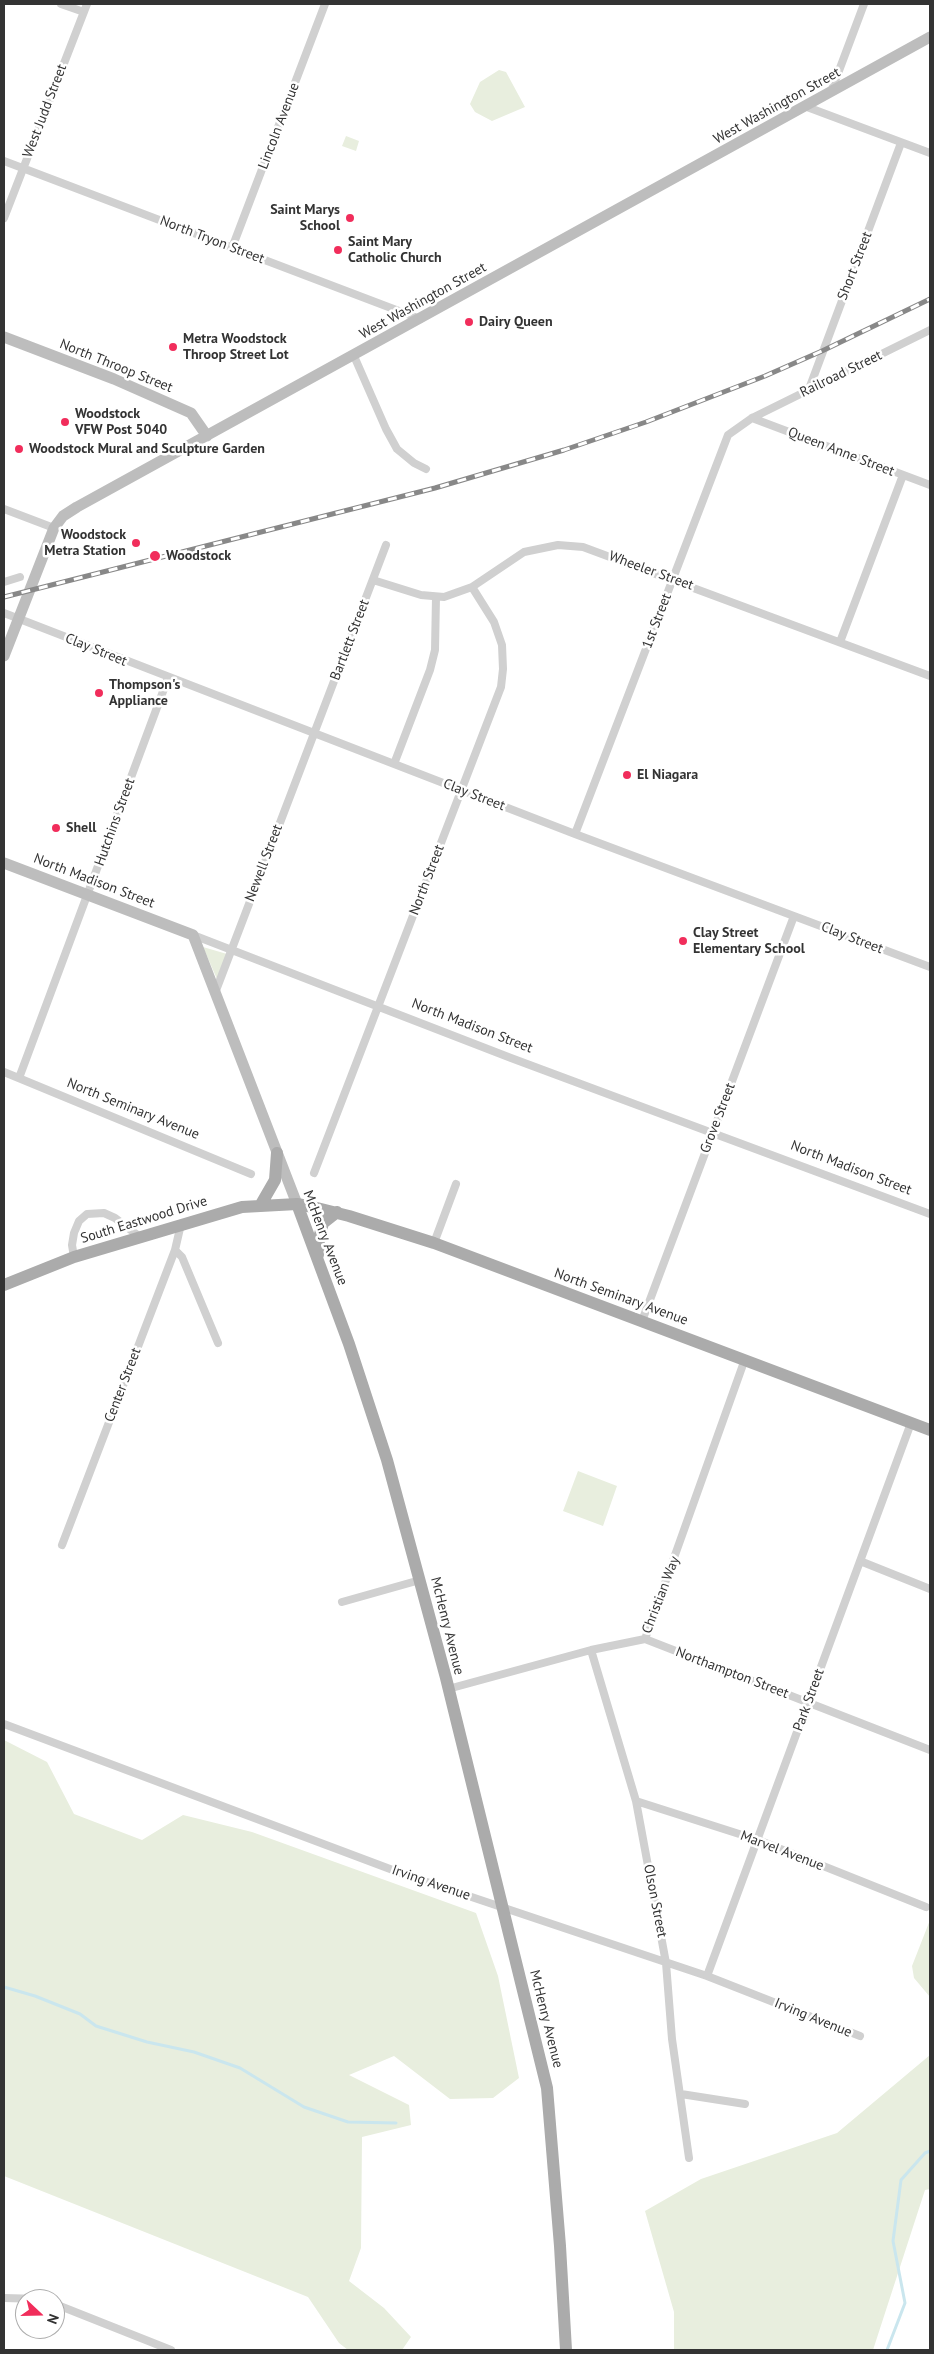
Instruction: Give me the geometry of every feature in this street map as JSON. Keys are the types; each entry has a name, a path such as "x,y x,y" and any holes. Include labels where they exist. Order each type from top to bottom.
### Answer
{"main road":[{"name":"West Washington Street","path":"4,656 54,528 63,516 830,94 930,37"},
{"name":"North Throop Street","path":"4,337 114,378 191,413 207,436"},
{"name":"North Madison Street","path":"4,863 193,935"},
{"name":"McHenry Avenue","path":"193,935 349,1344 387,1460 420,1580 547,2088 560,2246 566,2350"},
{"path":"260,1206 276,1180 277,1153"},
{"name":"North Seminary Avenue","path":"297,1204 338,1212 434,1243 930,1430"},
{"name":"South Eastwood Drive","path":"4,1285 74,1257 242,1207 297,1204"},
{"path":"317,1260 318,1238 323,1223 338,1212"}],"street":[{"path":"61,4 84,12"},
{"name":"West Judd Street","path":"4,218 87,4"},
{"name":"Lincoln Avenue","path":"232,248 325,4"},
{"path":"830,94 864,4"},
{"path":"806,107 930,153"},
{"name":"Short Street","path":"809,389 901,143"},
{"name":"North Tryon Street","path":"4,161 420,319"},
{"name":"Railroad Street","path":"752,418 930,330"},
{"path":"354,356 386,429 397,449 414,463 426,469"},
{"name":"Queen Anne Street","path":"752,418 930,485"},
{"name":"1st Street","path":"575,834 728,435 752,418"},
{"path":"840,642 903,475"},
{"path":"4,509 54,528"},
{"name":"Bartlett Street","path":"314,734 386,545"},
{"name":"Wheeler Street","path":"373,580 403,590 444,597 472,587 524,552 558,545 583,547 930,676"},
{"path":"4,582 20,577"},
{"name":"North Street","path":"314,1173 501,686 503,668 502,645 494,622 472,587"},
{"path":"394,764 430,670 435,650 436,597"},
{"name":"Clay Street","path":"4,613 575,834 930,967"},
{"name":"Hutchins Street","path":"19,1078 168,678"},
{"name":"Newell Street","path":"215,993 314,734"},
{"name":"Grove Street","path":"642,1321 794,916"},
{"name":"North Madison Street","path":"193,935 930,1214"},
{"name":"North Seminary Avenue","path":"4,1072 251,1174"},
{"path":"434,1243 456,1184"},
{"path":"74,1257 72,1245 74,1233 79,1221 87,1214 104,1213 115,1218 140,1236"},
{"name":"Center Street","path":"62,1545 174,1250 181,1224"},
{"path":"174,1250 182,1257 218,1343"},
{"name":"Christian Way","path":"448,1689 591,1650 645,1639 745,1359"},
{"name":"Park Street","path":"707,1976 912,1423"},
{"path":"860,1561 930,1589"},
{"path":"342,1602 420,1580"},
{"name":"Northampton Street","path":"645,1639 930,1750"},
{"name":"Olson Street","path":"591,1650 636,1801 666,1963 672,2039 689,2158"},
{"name":"Irving Avenue","path":"4,1724 278,1828 503,1908 707,1976 860,2036"},
{"name":"Marvel Avenue","path":"636,1801 758,1840 926,1907"},
{"path":"681,2094 746,2104"},
{"path":"65,2308 171,2350"}],"green space":[{"path":"499,70 506,72 525,107 492,121 475,112 470,104 480,82"},
{"path":"346,136 359,141 356,151 342,146"},
{"path":"203,947 227,954 217,979"},
{"path":"578,1471 617,1486 603,1526 563,1511"},
{"path":"4,1740 47,1762 74,1814 142,1840 183,1815 252,1832 476,1913 498,1976 519,2078 493,2098 450,2099 394,2056 349,2075 409,2105 411,2125 362,2137 361,2248 349,2281 384,2308 411,2337 402,2350 348,2350 339,2343 308,2297 4,2176"},
{"path":"930,1920 930,1997 914,1978 912,1966"},
{"path":"930,2055 930,2189 925,2190 873,2350 674,2350 674,2312 645,2211 701,2179 837,2133"}],"waterway":[{"path":"4,1987 35,1996 80,2014 96,2026 147,2042 194,2052 240,2068 304,2107 348,2122 396,2123"},
{"path":"887,2350 905,2303 893,2241 901,2180 925,2153 930,2151"}],"railway":[{"path":"4,597 435,488 564,450 646,422 765,376 930,299"}],"place":[{"name":"Saint Marys School","path":"350,218"},
{"name":"Saint Mary Catholic Church","path":"338,250"},
{"name":"Dairy Queen","path":"469,322"},
{"name":"Metra Woodstock Throop Street Lot","path":"173,347"},
{"name":"Woodstock VFW Post 5040","path":"65,422"},
{"name":"Woodstock Mural and Sculpture Garden","path":"19,449"},
{"name":"Woodstock Metra Station","path":"136,543"},
{"name":"Woodstock","path":"155,556"},
{"name":"Thompson's Appliance","path":"99,693"},
{"name":"El Niagara","path":"627,775"},
{"name":"Shell","path":"56,828"},
{"name":"Clay Street Elementary School","path":"683,941"}]}
